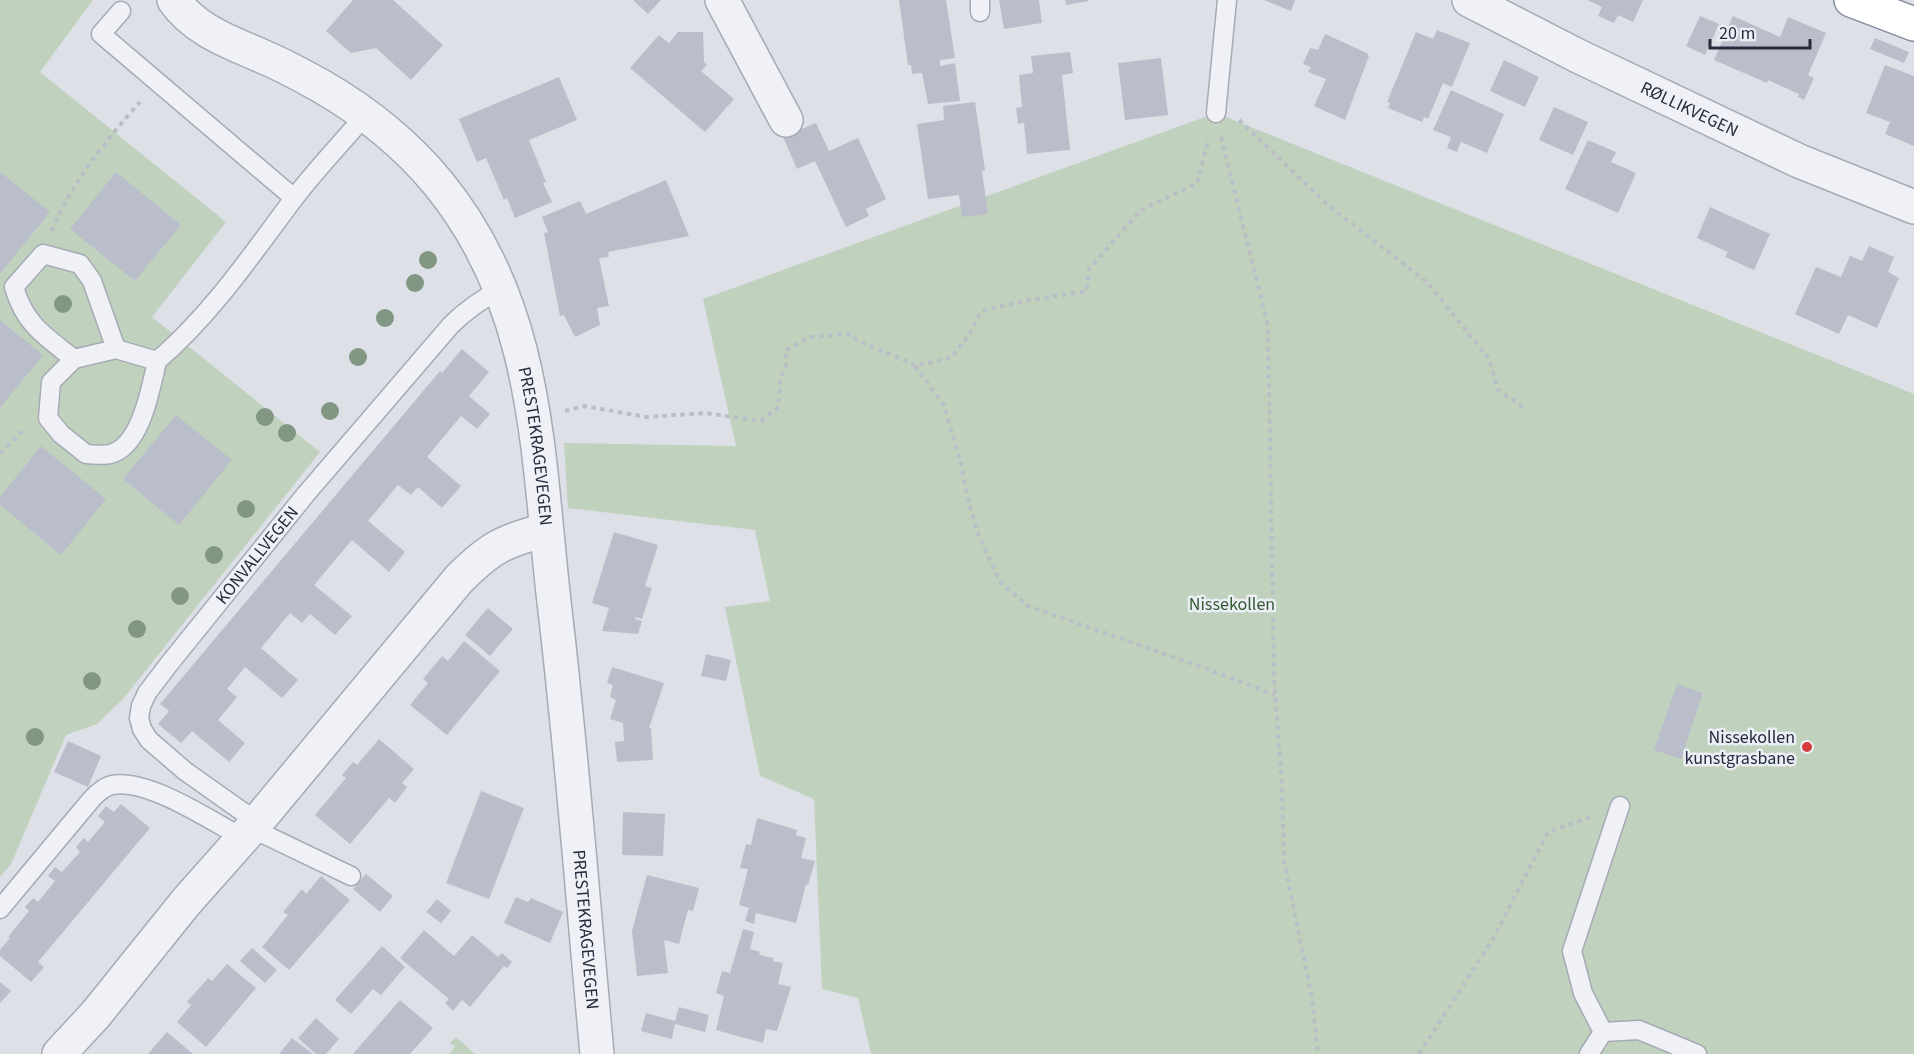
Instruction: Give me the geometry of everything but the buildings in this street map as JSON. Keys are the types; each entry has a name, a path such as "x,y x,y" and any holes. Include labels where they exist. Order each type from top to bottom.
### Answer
{"highway":[{"path":"1851,0 1914,24"}],"street":[{"name":"PRESTEKRAGEVEGEN","path":"174,0 195,22 220,38 270,60 320,86 366,114 397,139 421,163 453,202 477,241 501,289 514,324 536,420 546,530 570,736 597,1054"},
{"path":"722,0 786,120"},
{"name":"RØLLIKVEGEN","path":"1469,0 1578,56 1799,161 1914,207"},
{"path":"58,1054 96,1014 186,902 250,830 459,579 478,560 496,547 513,539 546,530"}],"lane":[{"path":"1216,113 1227,0"},
{"path":"121,11 101,34 294,198"},
{"path":"157,361 116,349 74,359 51,382 48,418 61,434 86,454 111,454 128,441 146,410 157,361 192,328 249,260 294,198 366,114"},
{"path":"74,359 33,326 19,305 14,287 43,254 80,264 92,281 116,349"},
{"name":"KONVALLVEGEN","path":"250,830 149,740 139,718 147,693 306,494 451,325 475,304 501,289"},
{"path":"0,909 90,801 100,791 110,786 121,785 154,791 250,830 351,876"},
{"path":"1603,1032 1583,993 1572,951 1620,806"},
{"path":"1603,1032 1639,1030 1697,1054"},
{"path":"1589,1054 1603,1032"}],"path":[{"path":"43,254 59,212 112,133 159,81"},
{"path":"915,366 951,358 969,335 981,311 1087,291 1089,269 1141,210 1197,183 1216,113"},
{"path":"1216,113 1237,118 1329,206 1428,283 1489,359 1498,390 1522,407"},
{"path":"1216,113 1268,326 1275,695 1282,787 1284,861 1312,998 1318,1054"},
{"path":"536,420 584,406 647,417 705,413 761,421 778,407 781,376 786,367 786,350 811,337 848,334 860,343 899,356 915,366 944,405 980,539 1001,583 1028,606 1275,695"},
{"path":"0,453 25,429 48,418"},
{"path":"1419,1054 1493,939 1548,832 1620,806"}],"green space":[{"path":"0,0 93,0 40,72 226,222 152,317 320,452 123,699 97,724 66,735 11,864 0,877"},
{"name":"Nissekollen","path":"1216,113 1914,394 1914,1054 871,1054 858,998 822,989 814,799 760,776 725,607 770,601 755,530 568,508 564,443 736,446 703,299"},
{"path":"456,1037 475,1054 449,1054 455,1047 450,1043"}],"place":[{"name":"Nissekollen kunstgrasbane","path":"1807,747"}]}
